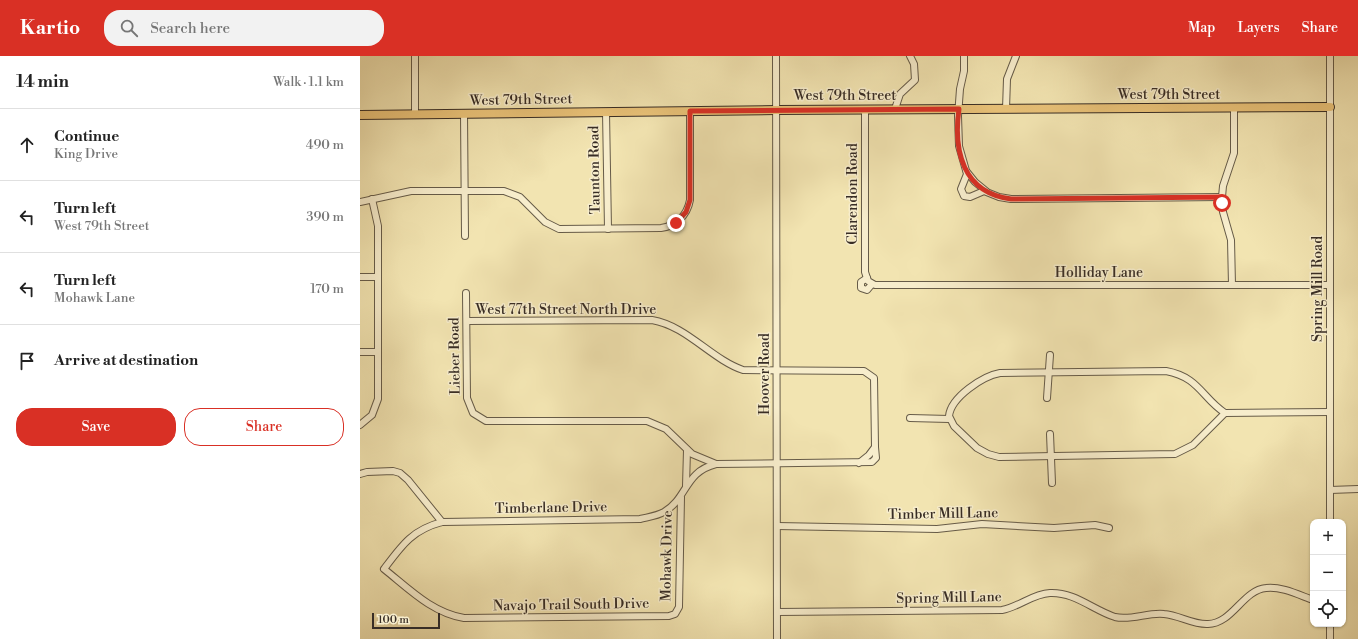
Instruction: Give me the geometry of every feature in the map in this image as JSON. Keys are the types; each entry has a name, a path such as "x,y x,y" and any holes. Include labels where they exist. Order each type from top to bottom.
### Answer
{"main road":[{"name":"West 79th Street","path":"360,115 865,109 1330,108"}],"street":[{"path":"415,56 415,114"},
{"name":"Hoover Road","path":"776,56 777,639"},
{"path":"895,109 900,94 912,84 915,79 914,62 910,56"},
{"path":"964,56 964,71 960,87 959,109 960,152 967,172 975,182 986,191 999,197 1011,199 1222,197"},
{"path":"1006,108 1007,79 1016,56"},
{"name":"Spring Mill Road","path":"1330,56 1330,519"},
{"path":"1232,285 1231,240 1223,212 1222,197 1223,186 1234,155 1234,108"},
{"name":"Clarendon Road","path":"865,109 865,270 869,281"},
{"path":"360,202 411,191 504,191 514,193 523,199 545,222 559,229 661,228 673,225 685,214 690,200 690,111"},
{"name":"Taunton Road","path":"606,112 608,229"},
{"path":"464,114 465,236"},
{"path":"967,172 967,177 961,189 963,195 970,197 986,191"},
{"path":"360,425 372,415 377,403 378,226 372,199"},
{"path":"360,277 378,277"},
{"name":"Holliday Lane","path":"869,281 866,290 861,288 860,285 862,281 869,281 877,286 1330,285"},
{"name":"Lieber Road","path":"466,293 467,398 470,407 476,416 492,422 647,421 666,429 687,450"},
{"name":"West 77th Street North Drive","path":"467,321 659,321 672,326 737,368 752,371 867,372 874,378 875,447"},
{"path":"360,352 378,352"},
{"path":"1047,398 1050,355"},
{"path":"1225,413 1196,384 1174,372 1049,374 1000,373 980,379 960,397 951,409 949,418 954,426 977,448 988,454 999,457 1175,454 1193,445 1225,413 1330,412"},
{"path":"910,418 949,418"},
{"path":"1050,434 1052,483"},
{"path":"859,463 869,455 875,447"},
{"path":"687,450 697,458 716,464 859,463 872,462 875,460 875,447"},
{"path":"686,486 687,450"},
{"name":"Timberlane Drive","path":"384,569 409,538 428,526 442,522 640,519 664,512 681,497 686,486 697,473 716,464"},
{"path":"360,474 367,472 393,471 400,473 408,480 442,522"},
{"path":"1330,490 1358,489"},
{"name":"Mohawk Drive","path":"674,614 679,607 679,520 681,497"},
{"path":"664,512 672,513 679,520"},
{"name":"Timber Mill Lane","path":"777,526 936,529 982,524 1054,528 1095,525 1108,528"},
{"name":"Navajo Trail South Drive","path":"384,569 436,609 447,614 468,618 669,616 674,614"},
{"name":"Spring Mill Lane","path":"777,612 1002,610 1015,607 1036,596 1056,593 1071,596 1110,615 1120,618 1164,614 1210,625 1220,621 1256,591 1264,588 1275,588 1310,599"},
{"path":"1330,627 1330,639"}],"route":[{"path":"676,223 683,218 689,207 690,200 690,111 959,109 959,146 963,164 971,178 984,190 993,195 1011,199 1222,197 1222,203"}]}
